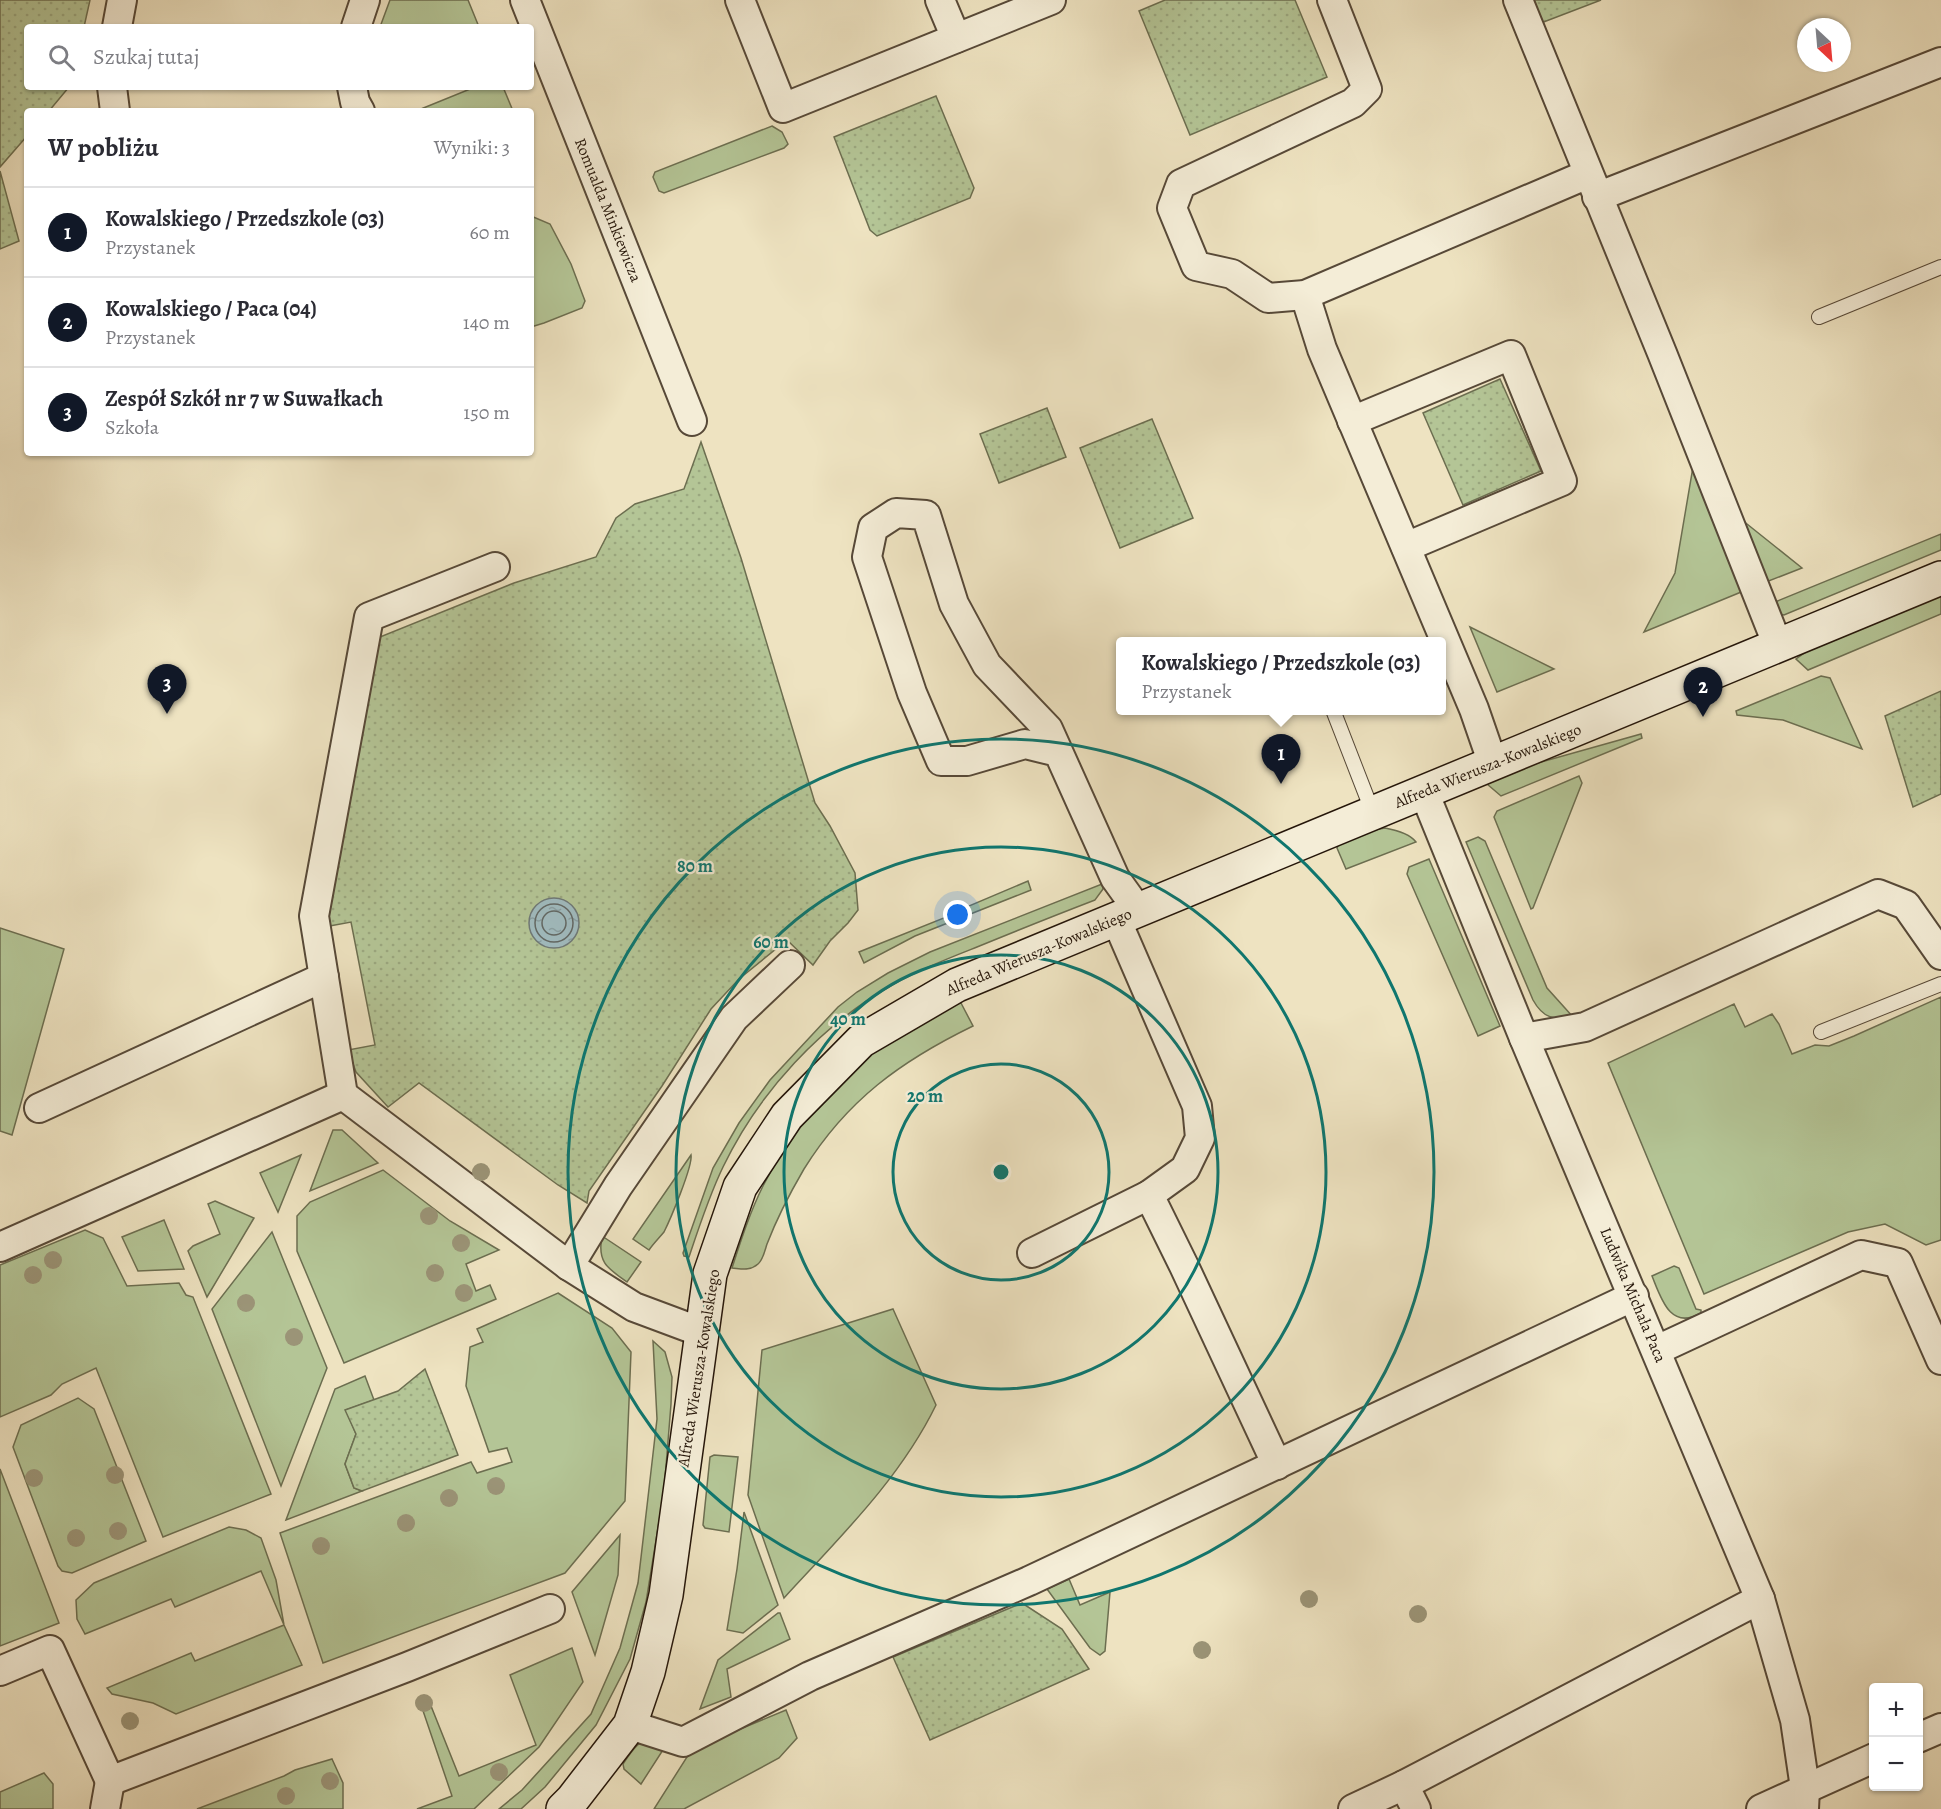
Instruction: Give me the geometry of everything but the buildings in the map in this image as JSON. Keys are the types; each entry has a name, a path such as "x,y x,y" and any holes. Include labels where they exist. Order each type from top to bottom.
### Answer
{"street":[{"path":"118,24 122,0"},
{"path":"357,24 365,0"},
{"name":"Romualda Minkiewicza","path":"525,0 692,421"},
{"path":"740,0 783,108 1051,0"},
{"path":"940,0 956,38"},
{"path":"1332,0 1367,89 1353,104 1182,184 1172,208 1196,266 1232,274 1268,298 1305,295 1592,186 1941,62"},
{"path":"1518,0 1778,646"},
{"path":"112,90 115,108"},
{"path":"353,90 358,108"},
{"path":"1305,295 1322,349 1444,637"},
{"path":"1352,421 1511,355 1562,481 1406,547"},
{"path":"1032,1253 1149,1195 1185,1169 1200,1138 1197,1106 1115,878 1048,729 987,665 954,604 926,515 896,513 873,528 867,557 912,693 941,761 967,761 1025,744 1058,752"},
{"path":"495,567 369,616 314,916 343,1095 569,1266 634,1307 701,1332"},
{"name":"Alfreda Wierusza-Kowalskiego","path":"563,1809 630,1725 648,1672 666,1595 710,1274 740,1187 787,1116 861,1041 957,985 1941,578"},
{"path":"1446,643 1474,710 1493,764"},
{"name":"Ludwika Michała Paca","path":"1424,792 1524,1038 1760,1599 1795,1720 1804,1799"},
{"path":"1524,1038 1585,1027 1878,894 1906,906 1941,956"},
{"path":"569,1266 618,1186 734,1018 790,965"},
{"path":"39,1108 324,977"},
{"path":"0,1247 343,1095"},
{"path":"1149,1195 1277,1465"},
{"path":"1657,1350 1862,1255 1898,1263 1941,1360"},
{"path":"630,1725 683,1742 810,1676 1029,1581 1634,1296"},
{"path":"1353,1809 1410,1797 1760,1599"},
{"path":"111,1781 407,1667 550,1609"},
{"path":"0,1671 50,1650 111,1781 105,1809"},
{"path":"1920,1737 1941,1728"},
{"path":"1761,1809 1804,1799 1869,1761"}],"lane":[{"path":"1819,317 1941,267"},
{"path":"1335,715 1373,813"},
{"path":"1821,1032 1941,984"}],"green space":[{"path":"0,0 90,0 85,24 24,24 24,90 66,90 52,108 24,108 24,139 0,167"},
{"path":"390,0 468,0 478,24 381,24"},
{"path":"1165,0 1295,0 1327,77 1190,135 1139,11"},
{"path":"1532,0 1601,0 1541,23"},
{"path":"468,90 504,90 512,108 423,108"},
{"path":"936,96 974,188 970,198 877,236 870,230 834,137"},
{"path":"772,126 782,132 788,144 784,148 664,193 659,191 653,177 655,172"},
{"path":"0,171 19,241 0,249"},
{"path":"534,217 550,224 571,264 585,301 582,308 534,326"},
{"path":"1500,379 1541,471 1463,505 1423,413"},
{"path":"1047,408 1066,457 999,483 980,434"},
{"path":"1152,419 1193,518 1120,548 1080,448"},
{"path":"701,442 741,558 815,803 855,873 858,910 830,941 813,965 787,940 739,979 711,1009 662,1086 589,1191 587,1203 558,1185 419,1083 388,1107 356,1072 348,1050 375,1045 351,922 324,927 370,641 514,583 596,557 616,518 635,504 684,489"},
{"path":"1694,461 1746,590 1644,632 1675,573"},
{"path":"1742,520 1802,568 1766,582"},
{"path":"1941,534 1941,550 1784,615 1779,614 1775,602"},
{"path":"1941,594 1941,614 1808,670 1796,659 1810,649"},
{"path":"1470,627 1554,669 1497,692"},
{"path":"1821,676 1830,678 1862,749 1783,720 1737,715 1736,711"},
{"path":"1941,691 1941,794 1913,807 1885,716"},
{"path":"1641,734 1642,738 1501,796 1487,784 1527,766"},
{"path":"1579,776 1582,783 1531,909 1494,817 1497,811"},
{"path":"1385,828 1406,834 1416,842 1346,869 1337,848 1339,843"},
{"path":"1478,837 1485,841 1547,988 1573,1017 1549,1016 1541,1011 1533,1000 1466,842"},
{"path":"1429,859 1500,1026 1478,1036 1407,874 1409,867"},
{"path":"1028,881 1031,890 915,936 864,963 859,952"},
{"path":"1102,884 1103,889 1095,900 945,960 904,979 867,1001 817,1040 774,1087 738,1139 713,1189 689,1257 684,1256 683,1253 713,1168 739,1123 770,1080 838,1007 888,973 930,952"},
{"path":"0,928 64,949 12,1135 0,1131"},
{"path":"1941,997 1941,1240 1926,1245 1885,1224 1848,1232 1704,1294 1608,1063 1734,1004 1745,1027 1772,1014 1792,1054 1815,1045 1829,1046"},
{"path":"961,1003 973,1026 899,1068 838,1122 804,1169 779,1215 760,1262 749,1269 732,1268 763,1186 786,1147 813,1110 845,1076 880,1047 907,1030"},
{"path":"333,1130 342,1130 378,1163 310,1191"},
{"path":"301,1155 278,1212 260,1173"},
{"path":"691,1155 685,1181 667,1226 649,1250 633,1239"},
{"path":"383,1170 450,1221 499,1250 466,1264 476,1291 490,1285 496,1299 344,1363 297,1251 297,1216 310,1202"},
{"path":"215,1201 254,1218 207,1297 188,1251 193,1246 220,1234 208,1204"},
{"path":"164,1220 184,1269 138,1271 122,1237"},
{"path":"85,1230 103,1238 127,1286 179,1283 186,1295 193,1297 271,1494 163,1537 96,1368 62,1384 51,1395 0,1417 0,1265"},
{"path":"272,1232 327,1368 281,1486 212,1309"},
{"path":"602,1236 641,1262 627,1282 605,1264 601,1252"},
{"path":"1674,1266 1679,1268 1696,1309 1701,1310 1701,1313 1682,1318 1668,1310 1663,1302 1652,1276"},
{"path":"558,1293 612,1328 631,1352 625,1501 565,1573 323,1663 280,1533 471,1462 477,1473 512,1462 507,1448 489,1452 466,1386 470,1347 483,1342 477,1329"},
{"path":"893,1309 936,1405 905,1458 887,1483 784,1598 748,1495 762,1350"},
{"path":"653,1341 665,1352 672,1377 671,1404 664,1491 646,1602 630,1659 596,1725 545,1787 521,1809 499,1809 522,1790 591,1714 620,1648 638,1583 657,1419"},
{"path":"425,1369 458,1455 362,1491 354,1488 345,1464 356,1434 345,1410 398,1391"},
{"path":"365,1376 374,1400 346,1410 356,1434 345,1464 354,1488 362,1491 286,1520 335,1389"},
{"path":"78,1398 94,1409 146,1541 72,1573 62,1571 58,1566 13,1447 21,1425"},
{"path":"714,1455 738,1457 729,1532 705,1528 703,1525 710,1457"},
{"path":"0,1469 59,1623 0,1646"},
{"path":"744,1512 778,1605 743,1633 727,1630"},
{"path":"229,1527 246,1530 261,1538 276,1580 284,1625 261,1571 175,1607 171,1599 85,1634 77,1619 76,1600 94,1583"},
{"path":"620,1535 618,1575 595,1655 572,1592"},
{"path":"1069,1579 1080,1605 1110,1592 1105,1651 1100,1655 1090,1648 1047,1589"},
{"path":"1022,1603 1062,1629 1089,1669 930,1740 893,1657"},
{"path":"780,1613 790,1639 727,1669 731,1697 700,1709 718,1660"},
{"path":"284,1625 302,1665 176,1714 153,1703 112,1694 107,1688 191,1653 195,1661"},
{"path":"572,1648 583,1682 539,1747 474,1809 417,1809 452,1796 419,1699 427,1696 459,1776 536,1745 510,1675"},
{"path":"786,1710 797,1738 779,1758 684,1809 654,1809 692,1749"},
{"path":"670,1739 641,1784 624,1769 623,1764 642,1742"},
{"path":"332,1759 343,1783 343,1809 197,1809 295,1770"},
{"path":"44,1773 53,1784 53,1809 0,1809 0,1792"}],"water":[{"path":"549,898 559,898 572,905 579,918 579,928 572,941 559,948 549,948 540,944 533,937 529,928 529,918 533,909 540,902"}],"place":[{"name":"Zespół Szkół nr 7 w Suwałkach","path":"167,714"},
{"name":"Kowalskiego / Paca (04)","path":"1703,717"},
{"name":"Kowalskiego / Przedszkole (03)","path":"1281,784"}]}
